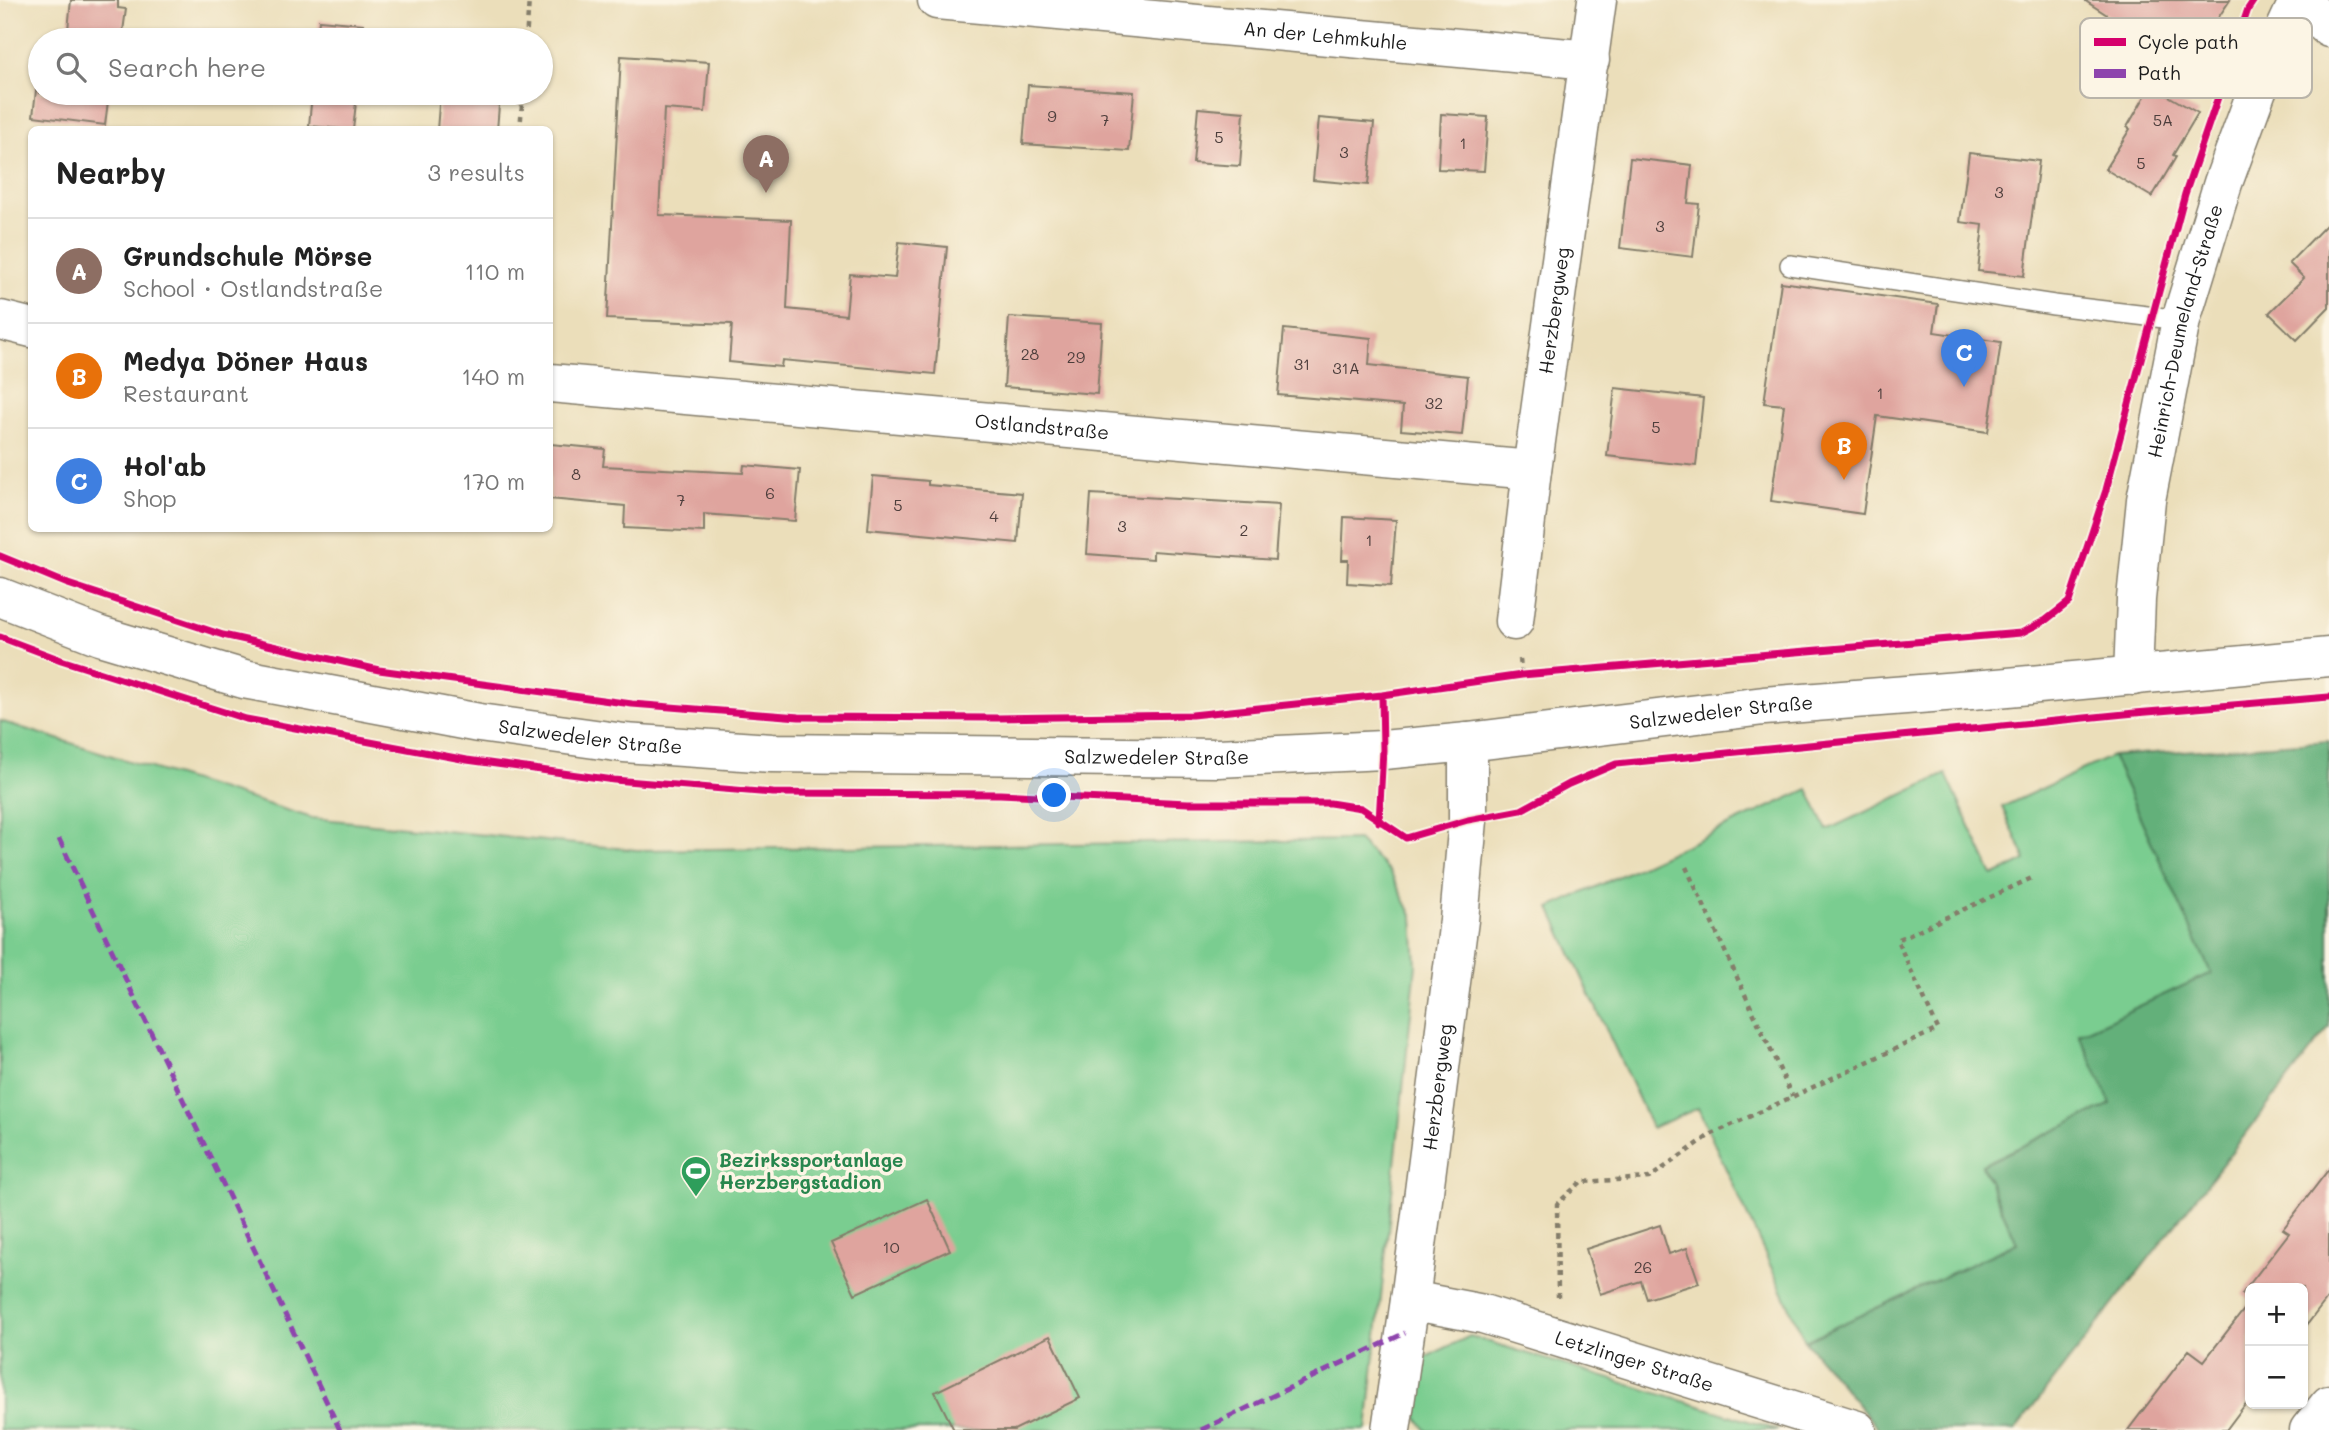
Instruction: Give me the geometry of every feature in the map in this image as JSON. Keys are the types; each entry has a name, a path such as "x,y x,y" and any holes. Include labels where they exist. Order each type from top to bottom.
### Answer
{"street":[{"name":"An der Lehmkuhle","path":"937,0 1590,60"},
{"name":"Herzbergweg","path":"1514,621 1532,470 1597,0"},
{"path":"2299,0 2329,28"},
{"name":"Heinrich-Deumeland-Straße","path":"2291,18 2299,0"},
{"name":"Heinrich-Deumeland-Straße","path":"2133,676 2136,599 2146,500 2181,320 2223,183 2254,98"},
{"path":"0,320 28,327"},
{"name":"Ostlandstraße","path":"553,383 1532,470"},
{"name":"Salzwedeler Straße","path":"0,597 100,636 244,679 479,723 624,743 772,753 1218,758 1383,750 1764,706 2329,657"},
{"name":"Herzbergweg","path":"1391,1430 1459,920 1468,820 1468,742"},
{"name":"Letzlinger Straße","path":"1410,1300 1483,1314 1857,1430"},
{"path":"2309,1430 2329,1405"}],"lane":[{"path":"1790,265 2054,305 2181,320"}],"path":[{"path":"527,28 529,0"},
{"path":"520,126 522,105"},
{"path":"1686,867 1792,1096"},
{"path":"1552,1335 1558,1312 1557,1204 1581,1182 1649,1178 1710,1135 1938,1030 1897,940 2034,877"}],"green space":[{"name":"Bezirkssportanlage Herzbergstadion","path":"0,721 312,818 637,850 1358,840 1390,872 1413,917 1416,965 1367,1430 0,1430"},
{"path":"2329,741 2329,1027 2015,1430 1879,1430 1805,1341 2017,1243 1982,1165 2111,1104 2079,1034 2211,973 2112,756"},
{"path":"2112,756 2212,973 2079,1034 2112,1104 1982,1165 2017,1243 1805,1341 1698,1108 1652,1128 1550,908 1808,789 1827,830 1946,774 1993,876 2026,860 2002,807"},
{"path":"1470,1336 1778,1430 1426,1430 1417,1418 1424,1358"}],"building":[{"path":"71,0 118,0 118,8 126,9 123,28 68,28"},
{"path":"2084,0 2230,0 2218,18 2112,18"},
{"path":"319,20 363,24 362,28 318,28"},
{"path":"621,56 709,62 705,112 664,109 659,215 791,220 787,309 846,315 850,274 895,278 899,242 947,247 935,374 782,360 781,367 729,362 732,324 607,319"},
{"path":"1028,85 1134,92 1129,151 1023,144"},
{"path":"2144,98 2172,98 2198,113 2152,197 2105,169 2130,129 2127,127"},
{"path":"34,105 108,105 105,125 33,116"},
{"path":"311,105 356,105 353,126 309,126"},
{"path":"439,105 499,105 497,126 437,126"},
{"path":"1198,108 1244,112 1240,166 1193,163"},
{"path":"1441,114 1488,117 1484,171 1438,169"},
{"path":"1319,118 1374,123 1368,185 1313,180"},
{"path":"1969,153 2039,161 2024,276 1978,271 1983,225 1960,222"},
{"path":"1630,158 1692,165 1688,203 1699,204 1693,257 1620,248"},
{"path":"2329,222 2329,307 2297,340 2269,313 2304,278 2289,263"},
{"path":"1781,282 1938,304 1934,332 2001,342 1988,432 1877,416 1863,514 1771,501 1784,405 1764,403"},
{"path":"1009,317 1102,323 1097,394 1004,387"},
{"path":"1284,329 1371,338 1369,365 1468,376 1462,435 1401,430 1403,406 1278,395"},
{"path":"1615,388 1703,398 1696,466 1607,456"},
{"path":"553,444 605,449 603,466 743,473 744,465 800,470 795,521 704,514 704,532 624,528 625,506 553,499"},
{"path":"873,476 928,481 928,485 1022,493 1018,543 868,529"},
{"path":"1091,494 1279,505 1275,560 1153,551 1153,559 1087,554"},
{"path":"1344,517 1396,520 1391,586 1347,583 1348,560 1342,560"},
{"path":"2329,1169 2329,1296 2308,1323 2308,1283 2250,1283 2289,1233 2283,1229"},
{"path":"927,1199 950,1250 855,1294 831,1243"},
{"path":"1660,1225 1669,1254 1687,1248 1699,1283 1647,1299 1641,1281 1600,1294 1586,1249"},
{"path":"2245,1308 2245,1405 2226,1430 2128,1430 2189,1350 2204,1361"},
{"path":"1050,1336 1080,1398 1014,1430 954,1430 935,1392"}],"marked path":[{"path":"59,839 340,1430"},
{"path":"1201,1430 1405,1333"}],"cycle path":[{"path":"2245,18 2254,0"},
{"path":"0,556 68,584 223,635 379,670 632,704 799,717 1192,715 1382,695 1522,675 2021,633 2046,620 2069,602 2106,490 2185,194 2218,98"},
{"path":"0,637 61,660 246,719 467,760 614,780 773,793 1000,794 1188,803 1330,803 1361,808 1406,838 1468,820 1521,810 1569,784 1616,764 2135,713 2329,697"},
{"path":"1379,822 1383,750 1382,695"}],"place":[{"name":"Grundschule Mörse","path":"766,193"},
{"name":"Hol'ab","path":"1964,387"},
{"name":"Medya Döner Haus","path":"1844,480"},
{"name":"Bezirkssportanlage Herzbergstadion","path":"696,1198"}]}
